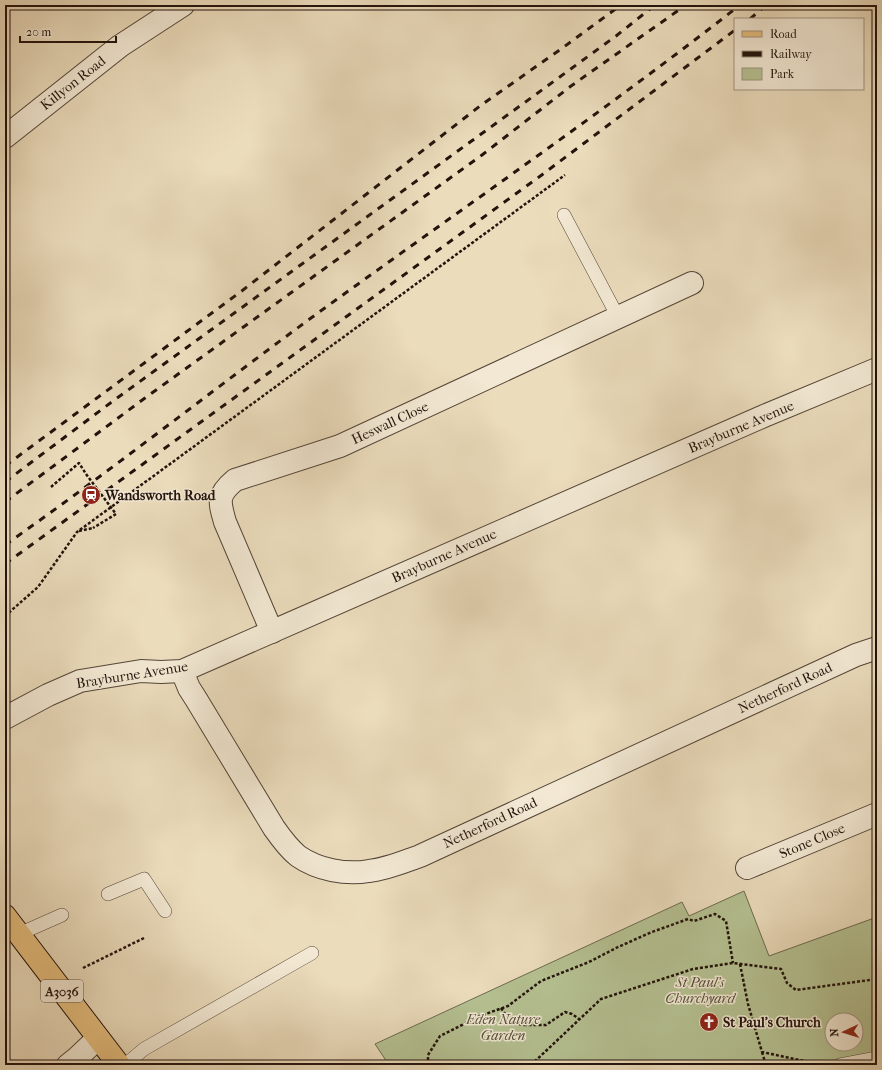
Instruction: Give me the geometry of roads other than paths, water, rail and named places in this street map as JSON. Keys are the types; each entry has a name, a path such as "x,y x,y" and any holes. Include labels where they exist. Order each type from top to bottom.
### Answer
{"main road":[{"name":"A3036","path":"5,916 118,1065"}],"street":[{"name":"Killyon Road","path":"5,137 120,46 183,5"},
{"name":"Heswall Close","path":"272,632 225,522 221,508 221,498 226,488 235,480 340,446 692,283"},
{"name":"Brayburne Avenue","path":"5,718 48,695 80,681 141,671 182,671 764,416 877,369"},
{"name":"Netherford Road","path":"182,671 192,693 274,828 285,843 298,856 313,865 330,870 348,872 369,871 420,856 849,658 877,648"},
{"name":"Stone Close","path":"747,868 877,814"},
{"path":"68,1065 78,1058 97,1039"}],"lane":[{"path":"564,215 618,317"},
{"path":"108,894 144,879 165,911"},
{"path":"19,934 62,915"},
{"path":"125,1065 144,1048 312,953"},
{"path":"840,1065 877,1058"}],"railway":[{"path":"5,466 243,290 480,106 621,5"},
{"path":"5,482 113,401 616,36 655,5"},
{"path":"5,502 145,398 482,155 571,86 686,5"},
{"path":"5,545 311,318 634,85 740,5"},
{"path":"751,18 766,5"},
{"path":"5,564 539,177 734,31"}],"place":[{"name":"Wandsworth Road","path":"91,495"},
{"name":"St Paul's Church","path":"709,1022"}],"park label":[{"name":"St Paul's Churchyard","path":"700,990"},
{"name":"Eden Nature Garden","path":"503,1028"}]}
